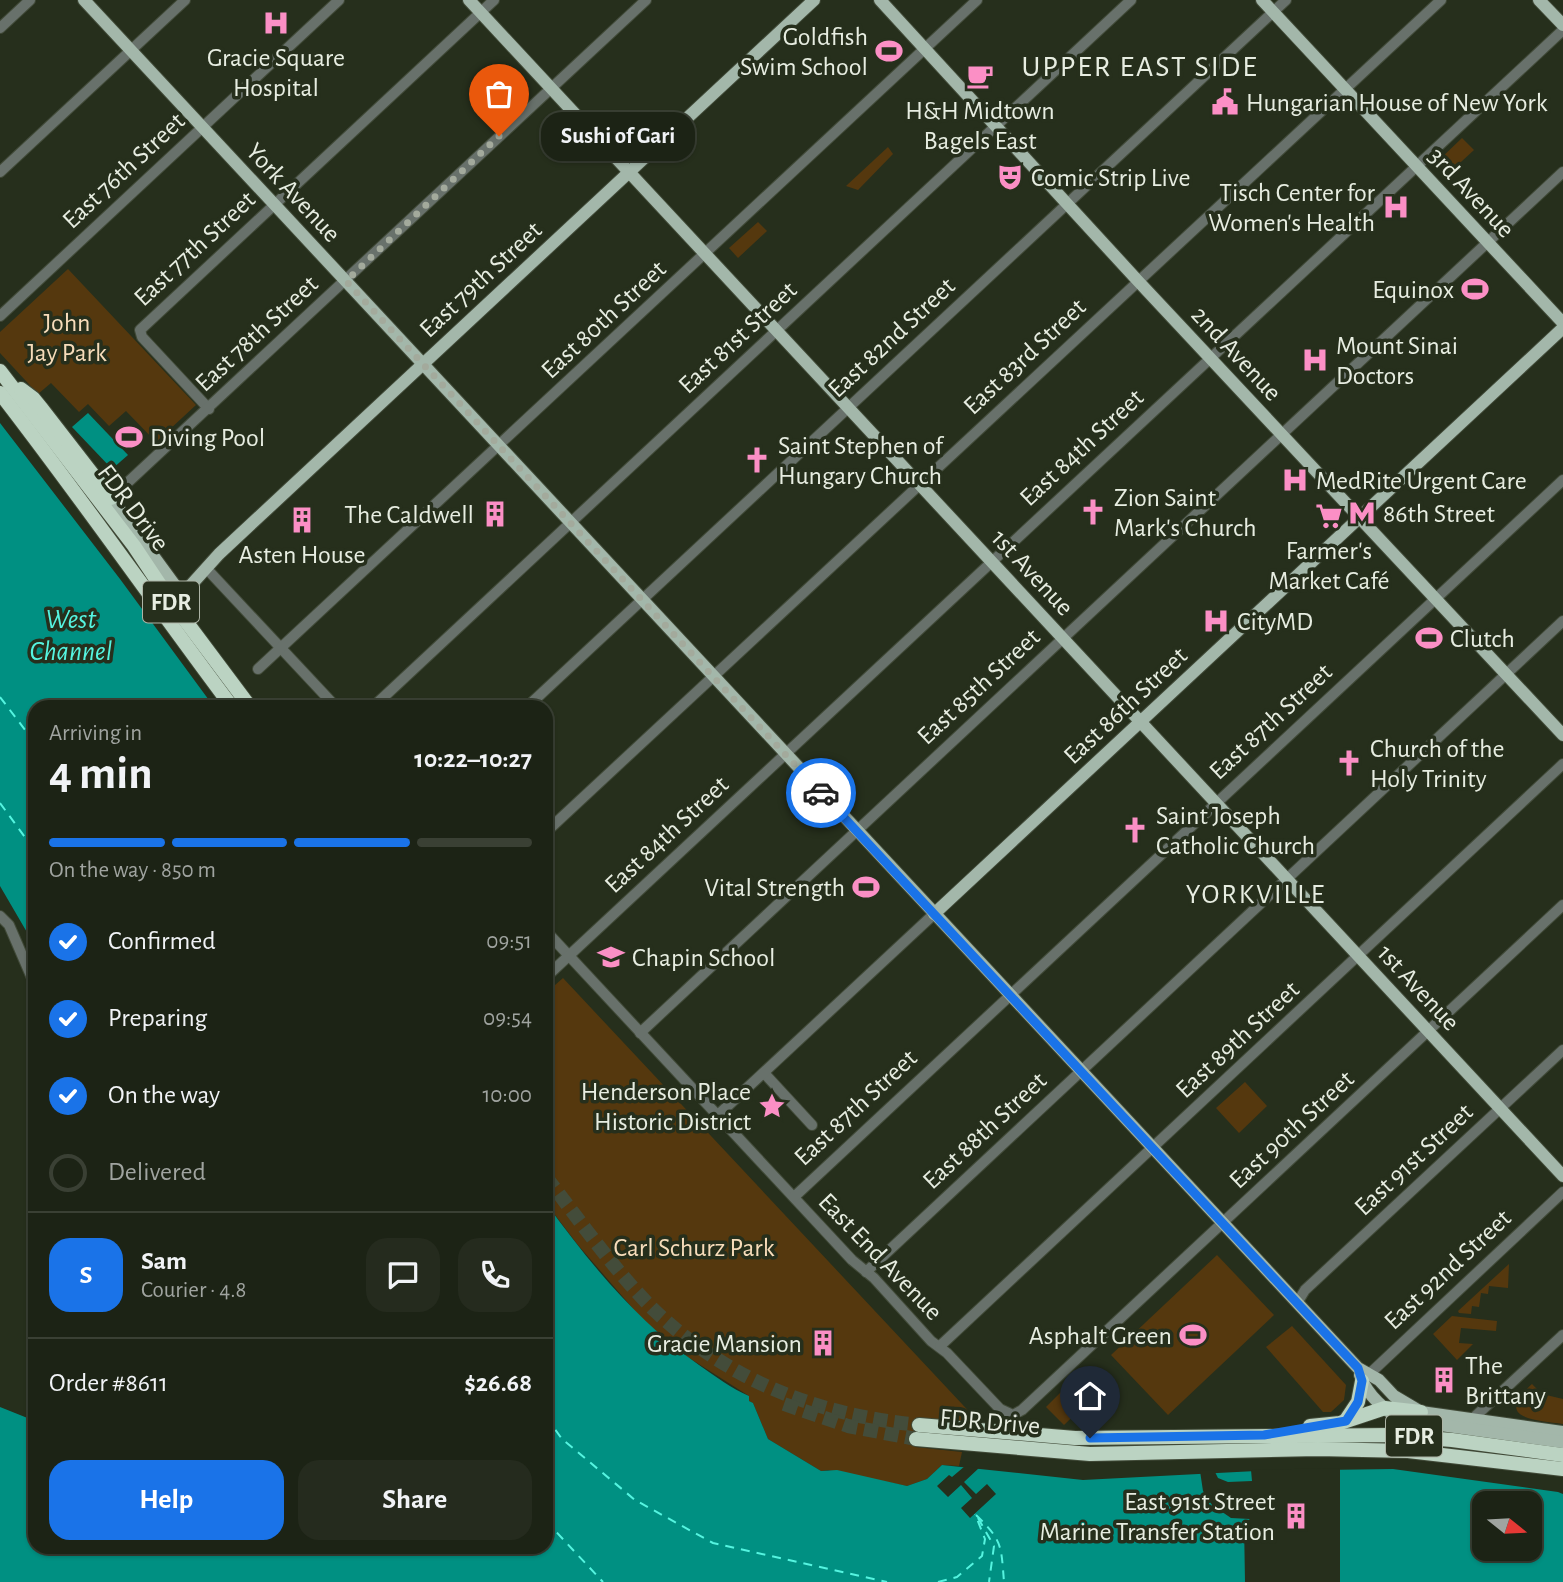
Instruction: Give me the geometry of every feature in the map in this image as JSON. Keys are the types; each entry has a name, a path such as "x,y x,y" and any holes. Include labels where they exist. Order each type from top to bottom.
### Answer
{"highway":[{"path":"4,375 33,398 111,498"},
{"name":"FDR Drive","path":"4,375 134,546 170,600 245,700"},
{"name":"FDR Drive","path":"0,393 227,700"},
{"path":"1346,1421 1358,1402 1363,1374"},
{"path":"1264,1435 1346,1421 1385,1408 1421,1412"},
{"name":"FDR Drive","path":"1563,1455 1420,1437 1358,1434 1085,1438 917,1432 1090,1454 1388,1450 1438,1453 1563,1469"},
{"path":"1513,1463 1563,1479"}],"main road":[{"name":"York Avenue","path":"84,0 1363,1374 1385,1408 1394,1415 1413,1422 1467,1424"},
{"name":"1st Avenue","path":"469,0 1563,1176"},
{"name":"East 79th Street","path":"181,595 206,568 423,364 814,0"},
{"name":"2nd Avenue","path":"880,0 1563,736"},
{"name":"3rd Avenue","path":"1262,0 1563,323"},
{"path":"1539,0 1563,28"},
{"name":"East 86th Street","path":"934,914 1563,328"},
{"name":"FDR Drive","path":"111,498 181,595"},
{"name":"York Avenue","path":"1363,1374 1421,1412 1467,1424"},
{"path":"1467,1424 1563,1432"},
{"path":"1467,1424 1563,1442"}],"street":[{"path":"0,28 30,0"},
{"path":"0,172 185,0"},
{"name":"East 76th Street","path":"0,316 339,0"},
{"name":"East 77th Street","path":"209,409 142,337 140,330 494,0"},
{"name":"East 78th Street","path":"111,498 646,0"},
{"name":"East 80th Street","path":"258,669 976,0"},
{"name":"East 81st Street","path":"380,700 1131,0"},
{"name":"East 82nd Street","path":"535,700 1286,0"},
{"name":"East 83rd Street","path":"553,826 1440,0"},
{"name":"East 84th Street","path":"553,971 1563,28"},
{"name":"East 85th Street","path":"640,1032 1563,172"},
{"name":"East 87th Street","path":"794,1197 1563,480"},
{"path":"206,568 330,700"},
{"name":"East 88th Street","path":"866,1272 1563,621"},
{"name":"East 89th Street","path":"940,1346 1563,764"},
{"name":"East 90th Street","path":"1018,1413 1563,905"},
{"name":"East 86th Street","path":"718,1115 934,914"},
{"path":"0,916 9,925 28,969"},
{"name":"East End Avenue","path":"553,939 931,1341 940,1346 1004,1412 1013,1416 1018,1413"},
{"name":"East 91st Street","path":"1297,1303 1305,1290 1563,1050"},
{"path":"764,1073 812,1125"},
{"name":"East 92nd Street","path":"1363,1374 1563,1192"},
{"path":"1467,1424 1563,1335"}],"green space":[{"path":"1462,138 1474,150 1449,173 1438,161"},
{"path":"888,147 893,154 858,190 846,186"},
{"path":"758,222 767,231 738,258 729,248"},
{"name":"John Jay Park","path":"68,269 196,405 156,442 126,411 109,426 88,404 79,412 51,383 38,394 0,353 0,332"},
{"name":"Carl Schurz Park","path":"563,978 977,1420 979,1423 919,1418 915,1447 962,1452 959,1466 942,1465 927,1479 907,1486 828,1470 821,1471 768,1439 749,1396 683,1354 642,1319 578,1245 553,1212 553,987"},
{"path":"1245,1082 1267,1106 1239,1133 1216,1108"},
{"name":"Asphalt Green","path":"1217,1255 1274,1315 1168,1415 1111,1355"},
{"path":"1509,1264 1508,1288 1489,1286 1488,1294 1481,1293 1479,1307 1472,1306 1471,1314 1459,1313 1458,1311"},
{"path":"1452,1316 1497,1321 1496,1331 1461,1328 1459,1343 1473,1344 1457,1360 1433,1334"},
{"path":"1292,1326 1346,1385 1344,1400 1331,1412 1323,1412 1266,1347"},
{"path":"1074,1379 1092,1398 1064,1425 1046,1407"},
{"path":"1532,1384 1542,1394 1563,1399 1563,1424 1531,1419 1517,1411 1516,1404"}],"water":[{"path":"88,413 128,455 112,469 72,427"},
{"name":"West Channel","path":"0,423 209,700 28,700 28,934 0,886"},
{"path":"553,1212 598,1270 635,1311 699,1365 749,1396 768,1439 821,1471 837,1470 907,1486 927,1479 942,1465 1083,1480 1256,1471 1393,1469 1563,1494 1563,1582 0,1582 0,1407 28,1418 28,1554 553,1554"}],"pier":[{"path":"965,1466 979,1468 964,1482 976,1494 987,1484 996,1494 970,1518 961,1508 972,1498 961,1485 948,1497 937,1486"},
{"path":"1340,1468 1340,1582 1245,1582 1244,1523 1250,1519 1231,1518 1212,1505 1203,1491 1200,1471 1214,1470 1218,1478 1228,1482 1252,1481 1251,1470"}],"ferry route":[{"path":"0,697 28,734"},
{"path":"0,803 28,841"},
{"path":"553,1427 562,1439 635,1500 713,1543 887,1582"},
{"path":"938,1582 957,1577 982,1556 985,1539 975,1514"},
{"path":"976,1515 991,1531 999,1545 1004,1582"},
{"path":"978,1518 994,1546 989,1582"},
{"path":"553,1528 603,1582"}],"tunnel":[{"path":"553,1186 639,1295 683,1335 713,1357 744,1375 810,1403 845,1413 919,1425"},
{"path":"784,1404 848,1426 916,1439"}],"way so far":[{"path":"499,136 346,281 821,793"}],"place":[{"name":"Gracie Square Hospital","path":"276,23"},
{"name":"Goldfish Swim School","path":"889,51"},
{"name":"H&H Midtown Bagels East","path":"980,76"},
{"name":"Hungarian House of New York","path":"1225,102"},
{"name":"Sushi of Gari","path":"499,136"},
{"name":"Comic Strip Live","path":"1010,177"},
{"name":"Tisch Center for Women's Health","path":"1396,207"},
{"name":"Equinox","path":"1475,289"},
{"name":"Mount Sinai Doctors","path":"1315,360"},
{"name":"Diving Pool","path":"129,437"},
{"name":"Saint Stephen of Hungary Church","path":"757,460"},
{"name":"MedRite Urgent Care","path":"1295,480"},
{"name":"Zion Saint Mark's Church","path":"1093,512"},
{"name":"86th Street","path":"1362,513"},
{"name":"The Caldwell","path":"495,514"},
{"name":"Farmer's Market Café","path":"1329,516"},
{"name":"Asten House","path":"302,520"},
{"name":"CityMD","path":"1216,621"},
{"name":"Clutch","path":"1429,638"},
{"name":"Church of the Holy Trinity","path":"1349,763"},
{"name":"Saint Joseph Catholic Church","path":"1135,830"},
{"name":"Vital Strength","path":"866,887"},
{"name":"Chapin School","path":"611,957"},
{"name":"Henderson Place Historic District","path":"772,1106"},
{"name":"Asphalt Green","path":"1193,1335"},
{"name":"Gracie Mansion","path":"823,1343"},
{"name":"The Brittany","path":"1444,1380"},
{"name":"East 91st Street Marine Transfer Station","path":"1296,1516"}],"district":[{"name":"UPPER EAST SIDE","path":"1140,66"},
{"name":"YORKVILLE","path":"1256,893"}],"route":[{"path":"821,793 1358,1368 1362,1381 1360,1396 1353,1413 1346,1421 1335,1424 1264,1435 1090,1438"}]}
